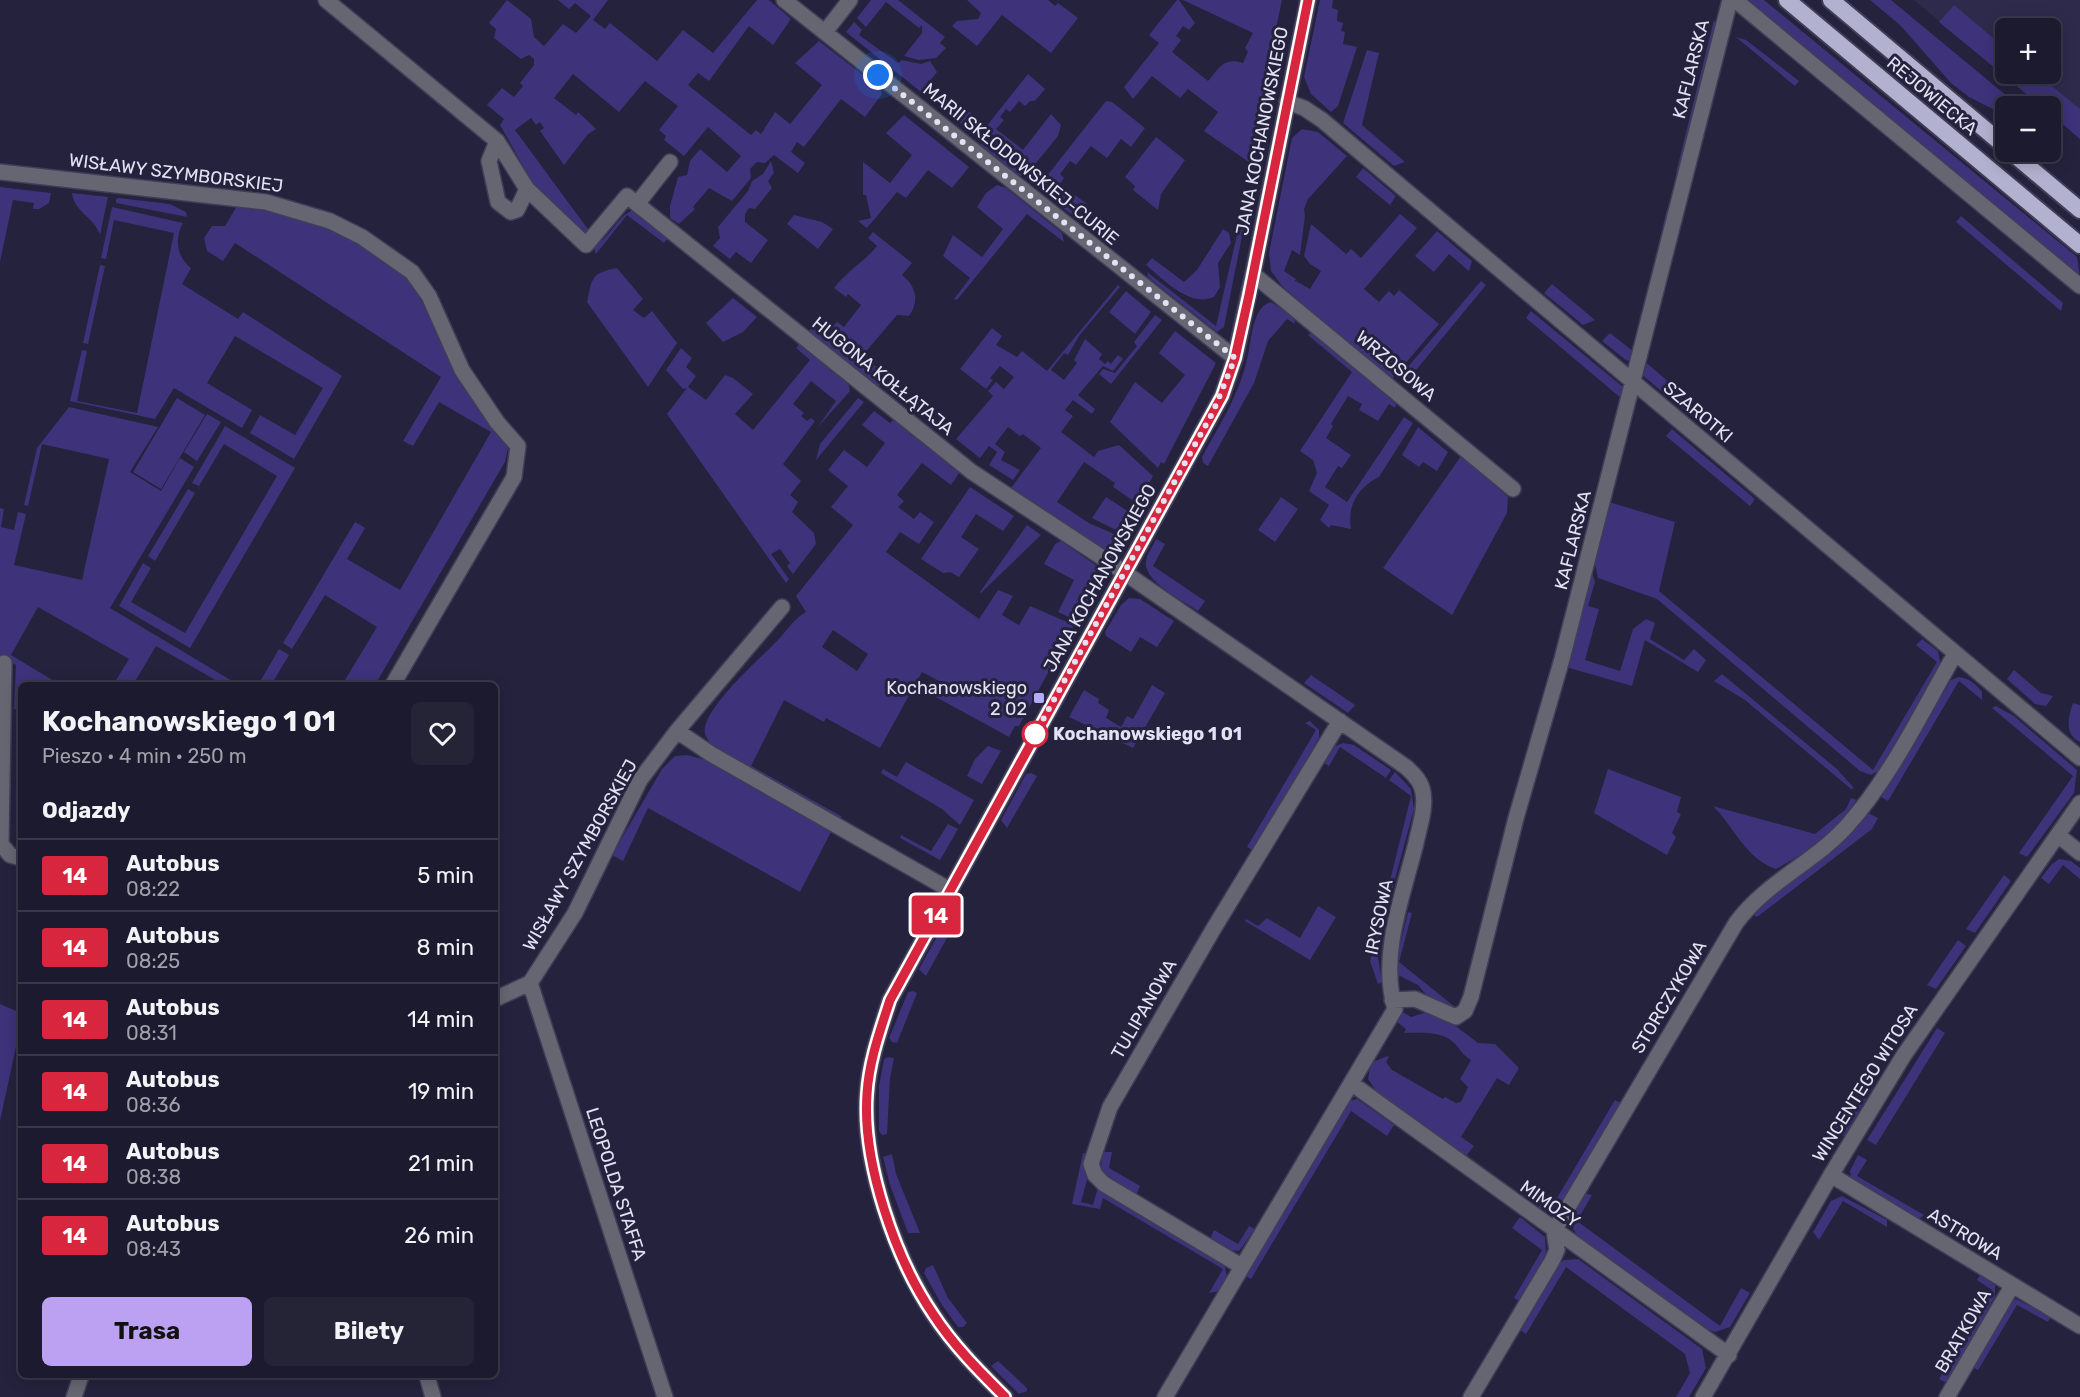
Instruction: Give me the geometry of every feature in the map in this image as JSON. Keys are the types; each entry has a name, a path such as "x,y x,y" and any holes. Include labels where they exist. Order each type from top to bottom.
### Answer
{"highway":[{"name":"REJOWIECKA","path":"1787,0 2080,245"},
{"name":"REJOWIECKA","path":"1831,0 1995,138"},
{"path":"2022,162 2080,210"}],"street":[{"path":"326,0 497,141 527,189 586,245 670,162"},
{"name":"MARII SKŁODOWSKIEJ-CURIE","path":"784,0 1235,358"},
{"path":"825,32 850,0"},
{"name":"JANA KOCHANOWSKIEGO","path":"1005,1397 954,1343 922,1298 877,1189 869,1156 867,1094 880,1029 890,1000 1222,396 1235,358 1308,0"},
{"name":"KAFLARSKA","path":"1392,1000 1415,999 1456,1017 1465,1011 1468,1004 1562,659 1730,0"},
{"path":"1735,0 2080,286"},
{"name":"SZAROTKI","path":"1287,102 1304,108 1322,120 2080,758"},
{"path":"497,141 489,161 498,202 511,212 517,210 527,189"},
{"name":"WISŁAWY SZYMBORSKIEJ","path":"0,172 266,202 320,218 362,237 412,272 429,296 462,370 477,394 518,446 514,477 394,682"},
{"name":"HUGONA KOŁŁĄTAJA","path":"632,200 972,472 1125,573"},
{"name":"WRZOSOWA","path":"1253,274 1513,489"},
{"name":"IRYSOWA","path":"1125,573 1413,773 1424,794 1421,822 1391,948 1388,972 1395,1009 1240,1266 1165,1397"},
{"name":"WISŁAWY SZYMBORSKIEJ","path":"530,983 575,913 640,780 677,731 783,607"},
{"name":"STORCZYKOWA","path":"1471,1397 1552,1261 1557,1250 1554,1231 1736,923 1750,904 1844,830 1869,801 1955,654"},
{"path":"4,663 1,844 10,855 18,857"},
{"name":"TULIPANOWA","path":"1240,1266 1104,1184 1095,1175 1092,1158 1114,1100 1214,928 1340,722"},
{"path":"677,731 711,754 950,890"},
{"name":"WINCENTEGO WITOSA","path":"1703,1397 1831,1176 1922,1028 2080,803"},
{"path":"2058,835 2080,853"},
{"path":"498,998 530,983"},
{"name":"LEOPOLDA STAFFA","path":"530,983 665,1397"},
{"name":"MIMOZY","path":"1351,1083 1729,1355"},
{"name":"ASTROWA","path":"1831,1176 2080,1326"},
{"name":"BRATKOWA","path":"1947,1397 2012,1286"},
{"path":"74,1397 80,1378"},
{"path":"428,1378 433,1397"}],"shaded area":[{"path":"507,0 531,19 534,37 544,46 563,24 576,33 591,16 575,3 569,9 558,0 608,0 593,20 605,29 610,23 657,61 683,30 713,53 757,0 769,0 791,19 773,45 749,26 709,81 698,73 688,85 751,135 756,130 761,134 775,112 790,124 822,85 795,63 819,41 880,88 882,94 865,117 841,99 804,147 797,142 791,152 805,163 798,173 774,155 765,163 757,162 750,169 751,178 732,201 709,188 693,207 695,209 679,224 670,218 670,206 678,177 687,175 690,161 700,149 727,172 741,156 708,127 684,156 664,140 666,136 659,130 678,106 645,81 619,112 573,74 554,98 576,115 578,112 596,129 588,134 564,165 540,131 544,128 540,122 536,125 531,118 515,130 590,232 585,235 536,189 500,125 504,119 487,105 502,88 514,97 523,86 520,83 534,65 534,59 529,55 521,59 494,38 496,29 489,23"},
{"path":"871,0 898,0 945,37 940,43 946,48 936,58 919,60 904,56 922,33 922,25 919,28 886,2 866,27 857,18"},
{"path":"967,0 1048,0 1055,6 1058,3 1078,18 1051,53 1002,15 977,46 952,26 957,21 978,19 981,13"},
{"path":"1177,0 1195,23 1189,30 1183,26 1176,36 1181,40 1172,52 1208,81 1223,64 1231,61 1243,63 1248,52 1245,48 1253,33 1183,0 1282,0 1273,43 1279,46 1253,165 1204,131 1218,112 1188,89 1180,98 1152,76 1133,99 1124,87 1159,43 1149,35"},
{"path":"1320,0 1333,0 1332,8 1338,10 1337,21 1343,23 1341,31 1345,32 1343,44 1357,47 1338,106 1331,112 1311,94 1304,77"},
{"path":"1745,0 1764,0 2077,257 2080,277"},
{"path":"1870,0 1891,0 2007,96 1995,96 1995,110 1969,97 1951,83 1900,25"},
{"path":"1914,0 2080,0 2080,139 2061,123 2061,96 2029,96 2015,84 2061,84 2061,18 1995,18 1995,68"},
{"path":"1954,5 1995,40 1995,68 1939,22"},
{"path":"1714,20 1716,25 1679,173 1676,173"},
{"path":"854,22 862,30 859,35 898,63 902,60 921,64 930,61 937,72 921,92 846,32"},
{"path":"1736,37 1746,40 1799,81 1795,86"},
{"path":"1367,50 1379,53 1362,125 1405,162 1394,166 1343,123"},
{"path":"1028,74 1045,89 1035,101 1030,101 1025,106 1019,101 1010,112 1006,109 1000,117 1004,120 996,129 1023,150 1051,114 1061,125 1058,136 1027,174 1020,176 981,145 978,137"},
{"path":"2014,84 2049,84 2080,109 2080,139 2061,123 2061,96 2029,96"},
{"path":"951,97 978,119 968,129 941,108"},
{"path":"1106,101 1112,102 1145,128 1131,147 1121,139 1107,158 1091,146 1076,165 1070,161 1060,174 1064,178 1060,184 1087,204 1076,218 1039,189 1039,186"},
{"path":"904,115 969,167 952,188 928,170 906,198 897,192 867,228 858,221 871,218 866,195 863,195 863,162 890,183 912,155 886,133"},
{"path":"1302,129 1318,132 1347,156 1308,199 1304,209 1300,255 1292,250 1284,271 1296,279 1294,282 1310,289 1321,271 1310,264 1304,256 1311,224 1346,254 1351,249 1361,258 1400,214 1417,228 1364,289 1379,302 1389,291 1394,296 1399,290 1439,324 1392,379 1282,286 1271,271 1269,253 1292,138"},
{"path":"1156,137 1185,160 1161,194 1158,210 1133,190 1135,186 1125,177"},
{"path":"771,161 774,173 768,181 772,188 755,209 749,208 745,214 745,222 768,240 751,263 736,252 730,259 713,246 720,238 718,227 748,191 752,181 763,174"},
{"path":"1363,168 1396,196 1390,205 1356,177"},
{"path":"997,185 1006,188 1062,233 1064,242 1027,214 957,300 954,299 970,278 943,256 953,235 982,257 1003,229 977,207 986,193"},
{"path":"0,187 51,193 49,203 39,209 33,209 34,203 13,200 0,262"},
{"path":"72,193 108,197 100,235 76,205"},
{"path":"116,199 170,204 186,212 187,217 116,203"},
{"path":"261,205 324,227 366,246 402,273 415,290 433,323 460,380 508,448 505,462 377,682 344,682 377,627 325,595 292,649 283,643 355,522 365,528 347,559 400,590 491,432 439,402 413,446 403,441 441,377 235,243 223,261 207,251 204,238 212,226 225,226 237,206"},
{"path":"112,207 183,223 178,235 178,247 186,264 191,268 182,284 238,319 243,312 342,376 294,459 250,433 260,415 295,435 323,388 235,336 207,383 252,410 242,428 174,388 155,419 70,401 82,350 87,351 77,401 137,413 174,233 114,220 106,259 101,258"},
{"path":"1667,209 1669,211 1635,356 1627,361 1602,341 1610,333 1634,352"},
{"path":"633,210 668,238 664,243 627,215 596,254 593,246 599,243 627,213"},
{"path":"794,215 822,222 833,229 818,249 787,224"},
{"path":"1961,216 2063,303 2061,311 1956,222"},
{"path":"1240,222 1244,226 1224,327 1217,332 1148,277 1147,272 1216,326"},
{"path":"1223,229 1229,233 1231,243 1218,263 1220,287 1214,297 1196,299 1186,295 1146,265 1152,258 1184,282 1197,270"},
{"path":"1437,231 1472,261 1469,271 1449,254 1434,272 1415,256"},
{"path":"873,232 912,263 902,275 911,284 915,294 915,305 909,316 897,315 862,356 888,376 878,387 809,332 812,324 821,318 832,327 837,322 844,327 861,305 848,294 846,297 834,288 877,246 868,238"},
{"path":"100,265 105,266 88,344 83,343"},
{"path":"617,268 643,299 633,310 644,318 652,311 677,343 648,387 587,302 594,278 602,272"},
{"path":"1481,281 1486,285 1407,381 1401,375"},
{"path":"1552,284 1595,320 1583,325 1544,293"},
{"path":"1118,285 1120,287 1079,336 1068,355 1064,353 1051,370 1064,380 1077,363 1074,360 1085,339 1102,354 1099,359 1105,364 1108,361 1111,364 1118,355 1123,359 1113,371 1103,366 1078,395 1095,409 1092,414 1073,400 1065,410 1073,416 1061,432 1094,457 1098,451 1119,445 1153,476 1138,504 1113,487 1115,483 1084,462 1057,502 1089,523 1123,538 1114,554 1110,555 1011,488 1041,448 1023,434 1020,436 1008,427 995,444 1005,452 1001,460 1020,470 1013,480 989,465 997,452 989,446 980,458 956,439 993,396 988,391 996,382 1004,389 1014,377 1000,366 990,378 993,380 986,389 960,369 992,328 1002,336 996,345 1017,357 1022,351 1047,371"},
{"path":"1126,291 1151,312 1135,334 1109,312"},
{"path":"733,298 757,317 743,332 723,342 706,323"},
{"path":"1271,302 1294,317 1295,324 1287,319 1268,341 1254,383 1208,466 1203,463 1202,457 1239,385 1256,318 1264,305"},
{"path":"1531,311 1623,387 1625,392 1622,399 1526,318"},
{"path":"1155,315 1162,320 1111,384 1099,374 1103,369 1115,373 1137,346 1134,342"},
{"path":"1175,331 1216,363 1164,464 1161,462 1158,468 1110,422 1135,382 1162,403 1185,375 1159,353"},
{"path":"1313,332 1396,404 1395,408 1389,404 1378,421 1359,410 1362,404 1348,396 1331,424 1333,426 1326,438 1351,455 1342,468 1338,466 1325,487 1347,502 1404,417 1413,423 1379,477 1371,481 1355,498 1352,505 1351,529 1331,525 1329,528 1320,520 1329,505 1309,491 1317,473 1313,460 1300,451 1352,372 1308,335"},
{"path":"800,343 837,370 844,377 850,391 817,428 836,401 811,381 793,404 804,413 801,416 807,421 811,418 815,421 783,464 801,481 790,495 798,502 792,512 814,533 816,544 793,574 787,566 790,563 780,549 771,554 789,579 786,583 667,414 687,388 683,389 666,370 681,348 692,358 686,367 696,376 688,387 706,400 725,375 733,378 753,394 735,414 753,430 810,360 796,348"},
{"path":"1644,361 1706,413 1699,422 1642,375"},
{"path":"177,398 205,415 161,489 133,472"},
{"path":"858,398 864,402 816,460 820,444"},
{"path":"69,407 158,427 130,472 161,491 180,458 194,467 110,608 234,682 219,682 156,646 135,682 115,682 129,659 38,607 11,655 54,681 18,682 18,710 14,709 16,665 0,656 0,508 4,509 1,527 14,530 18,512 26,514 14,565 82,580 109,459 42,444 28,506 24,505 37,448"},
{"path":"874,411 890,423 895,418 958,469 959,473 951,485 922,463 897,495 904,501 898,507 914,519 920,512 934,522 919,544 900,532 886,552 979,619 998,590 1013,596 1002,615 1019,625 1030,606 1074,625 1019,726 1015,726 1009,737 934,696 941,682 922,672 880,748 826,718 824,722 784,700 751,766 841,816 842,820 713,747 705,733 705,727 715,706 724,695 806,612 796,596 853,525 831,507 848,486 828,470 844,450 867,467 885,443 862,425","holes":["833,630 868,654 857,671 822,647"]},
{"path":"207,414 221,422 197,461 184,452"},
{"path":"225,426 295,468 190,648 119,606 143,563 151,568 131,602 185,633 277,476 224,444 199,486 192,483"},
{"path":"1418,427 1448,452 1437,471 1423,462 1419,467 1402,455"},
{"path":"1672,429 1755,499 1750,506 1666,436"},
{"path":"1461,456 1508,497 1507,513 1452,615 1383,568"},
{"path":"970,487 1014,516 1003,531 976,514 961,537 979,549 959,577 950,572 943,573 921,559"},
{"path":"188,489 195,493 155,561 148,556"},
{"path":"1106,497 1132,514 1122,533 1092,518"},
{"path":"1281,497 1298,509 1275,542 1258,530"},
{"path":"1609,502 1675,522 1659,591 1873,770 1937,662 1916,645 1922,639 1938,651 1941,666 1878,771 1871,775 1860,771 1657,599 1598,578 1594,559"},
{"path":"1027,525 1041,535 981,593 980,592"},
{"path":"1156,539 1165,544 1153,566 1205,601 1198,611 1165,590 1150,576 1146,561"},
{"path":"1061,541 1104,571 1077,621 1058,612 1074,580 1044,564 1055,544"},
{"path":"1591,569 1595,582 1588,606 1599,609 1585,660 1620,671 1633,629 1646,619 1655,623 1650,639 1684,660 1694,649 1706,660 1698,672 1645,640 1632,686 1566,667"},
{"path":"1129,598 1140,599 1174,621 1157,647 1140,637 1131,652 1106,636 1105,632 1121,605"},
{"path":"279,649 289,655 274,680 277,682 260,682"},
{"path":"2014,670 2041,693 2053,696 2046,706 2035,704 2007,679"},
{"path":"1722,674 1837,769 1854,788 1851,789 1745,700 1714,681"},
{"path":"1311,675 1355,705 1348,713 1304,683"},
{"path":"1958,677 1969,680 1977,686 1982,692 1982,700 1959,681 1888,801 1881,797 1951,680"},
{"path":"1152,685 1165,693 1133,748 1069,717 1084,690 1099,699 1098,703 1109,710 1106,718 1121,727 1127,716 1133,719"},
{"path":"2073,703 2080,705 2080,742 2069,730"},
{"path":"1996,706 2014,716 2077,770 2074,793 2027,857 2019,853 2073,776 1992,708"},
{"path":"1310,721 1319,730 1319,738 1253,850 1247,847 1316,730 1305,723"},
{"path":"1343,743 1354,745 1391,770 1386,778 1340,747 1329,766 1322,762 1335,746"},
{"path":"988,746 1001,751 982,784 967,776 975,759"},
{"path":"687,755 706,760 833,828 800,892 648,808 623,861 612,855 662,769 675,756"},
{"path":"906,762 974,800 960,825 942,809 881,773 883,769 897,777"},
{"path":"1608,769 1681,797 1677,812 1681,814 1672,833 1676,837 1667,855 1594,813"},
{"path":"1395,772 1411,789 1414,809 1380,934 1377,951 1382,982 1378,984 1370,961 1411,796 1389,780"},
{"path":"1031,773 1037,776 1007,828 1001,820 1026,774"},
{"path":"1851,798 1856,800 1843,821 1833,831 1810,849 1776,869 1756,858 1748,850 1713,806 1815,834 1846,809"},
{"path":"1868,813 1878,818 1872,829 1757,917 1752,914 1760,903 1845,839"},
{"path":"948,824 958,829 940,860 900,838 901,835 931,851"},
{"path":"2059,859 2071,861 2080,868 2080,879 2063,865 2049,884 2041,878"},
{"path":"2004,875 2011,881 1975,933 1966,929"},
{"path":"1318,906 1336,917 1310,960 1245,921 1246,919 1258,926 1267,918 1300,938"},
{"path":"1408,912 1412,913 1399,962 1460,1011 1429,998 1418,985 1398,975 1396,962"},
{"path":"949,915 959,916 926,976 919,969"},
{"path":"1958,940 1966,946 1936,989 1927,985"},
{"path":"908,992 917,993 897,1043 892,1042 889,1038"},
{"path":"0,1004 18,1012 18,1038 0,1121"},
{"path":"1425,1009 1457,1027 1478,1043 1495,1044 1519,1068 1509,1085 1497,1078 1461,1137 1474,1146 1466,1156 1377,1092 1368,1079 1371,1063 1387,1056 1389,1057 1386,1062 1392,1070 1443,1099 1445,1097 1456,1103 1461,1102 1468,1087 1460,1079 1471,1060 1448,1038 1430,1033 1404,1033 1406,1029 1396,1021 1401,1011 1411,1017 1424,1013"},
{"path":"1937,1028 1945,1033 1876,1145 1867,1140"},
{"path":"894,1058 890,1078 887,1134 882,1135 879,1131 879,1086 884,1059"},
{"path":"1862,1083 1872,1089 1844,1136 1833,1132"},
{"path":"1357,1099 1394,1125 1387,1136 1351,1111 1251,1279 1246,1276 1349,1101"},
{"path":"1615,1100 1621,1103 1557,1210 1548,1212 1538,1208 1546,1198 1554,1203"},
{"path":"1102,1152 1112,1152 1109,1168 1140,1186 1136,1195 1101,1171"},
{"path":"1083,1153 1088,1154 1088,1176 1081,1202 1093,1205 1098,1187 1225,1266 1227,1278 1219,1291 1209,1293 1223,1269 1103,1198 1100,1209 1072,1204"},
{"path":"892,1154 896,1174 920,1233 908,1233 890,1185 883,1157"},
{"path":"1858,1155 1867,1160 1857,1176 1924,1215 1918,1220 1851,1179 1850,1171"},
{"path":"1584,1193 1592,1195 1577,1221 1720,1326 1741,1288 1750,1293 1730,1327 1715,1332 1706,1329 1577,1235 1571,1218"},
{"path":"1842,1196 1887,1220 1887,1227 1843,1201 1819,1240 1813,1232 1831,1201"},
{"path":"1520,1217 1545,1237 1546,1255 1519,1301 1514,1298 1542,1250 1512,1228"},
{"path":"1249,1226 1255,1229 1239,1251 1228,1250 1210,1239 1214,1230 1238,1244"},
{"path":"1578,1259 1702,1349 1706,1368 1689,1397 1676,1397 1690,1373 1685,1354 1566,1267 1526,1334 1519,1329 1558,1264 1564,1260"},
{"path":"933,1265 948,1298 967,1323 963,1327 958,1327 942,1305 924,1273 926,1268"},
{"path":"1980,1275 1995,1285 1995,1296 1947,1383 1939,1379 1992,1290 1977,1280"},
{"path":"2016,1299 2051,1317 2048,1322 2017,1305 1978,1370 1972,1367 2010,1301"},
{"path":"998,1361 1027,1388 1027,1391 1019,1394 991,1366"}],"bus line":[{"name":"14","path":"1005,1397 970,1362 932,1314 922,1298 901,1249 877,1189 869,1156 867,1094 871,1064 890,1000 1222,396 1235,358 1249,295 1308,0"}],"place":[{"name":"Kochanowskiego 2 02","path":"1039,698"},
{"name":"Kochanowskiego 1 01","path":"1035,734"}],"route":[{"path":"878,75 1235,358 1222,396 1035,734"}]}
